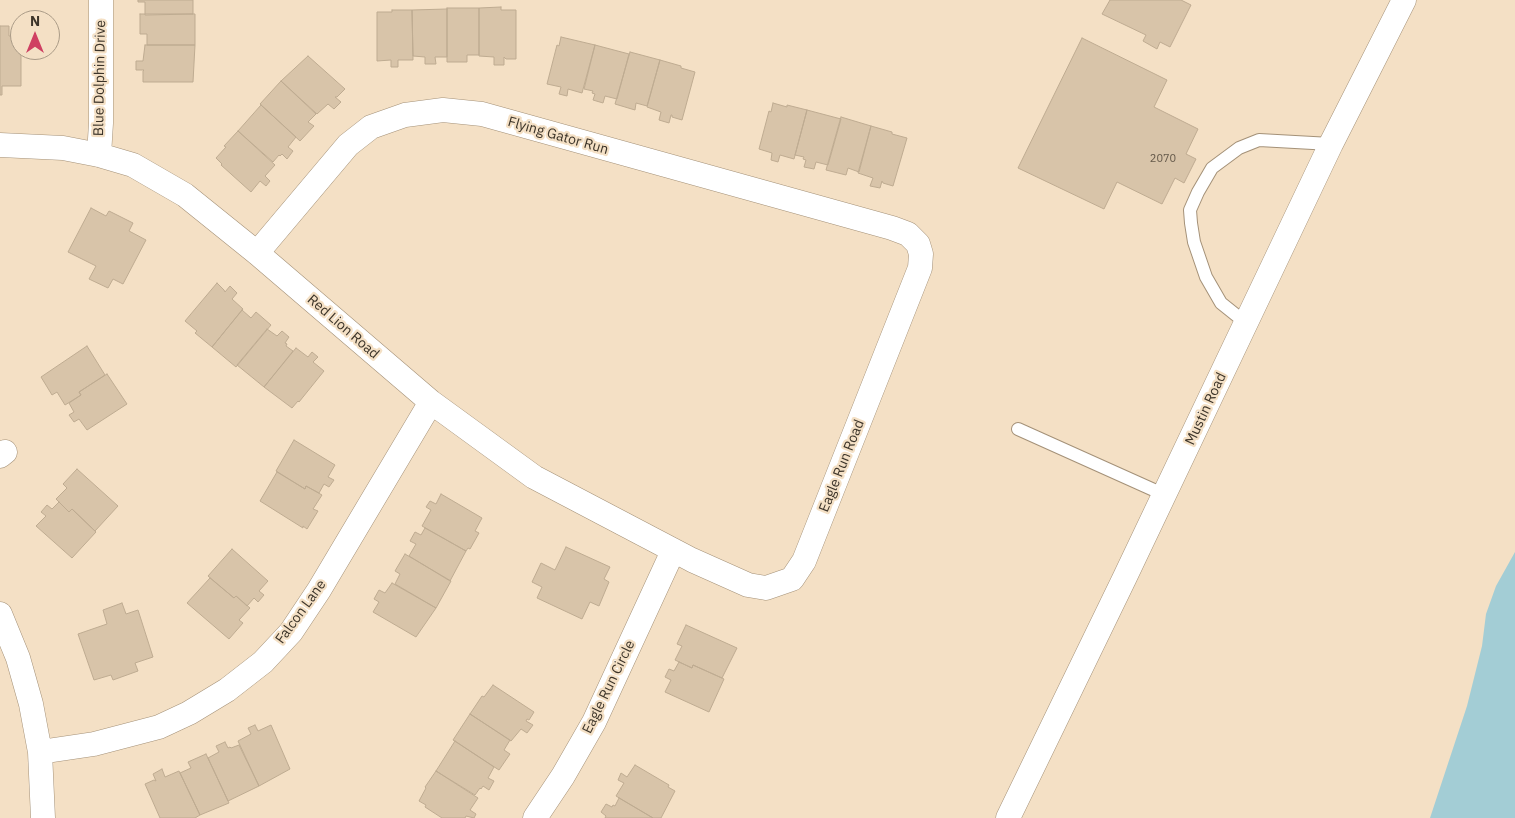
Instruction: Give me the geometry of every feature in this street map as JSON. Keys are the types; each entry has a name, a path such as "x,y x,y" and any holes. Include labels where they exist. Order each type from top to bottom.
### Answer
{"street":[{"name":"Blue Dolphin Drive","path":"99,155 101,123 101,0"},
{"name":"Mustin Road","path":"1008,818 1165,495 1331,144 1404,0"},
{"name":"Flying Gator Run","path":"257,253 348,145 371,127 406,115 443,110 482,114 908,234"},
{"name":"Red Lion Road","path":"0,145 63,148 99,155 133,165 184,195 257,253 431,402 534,477 673,551"},
{"name":"Eagle Run Road","path":"673,551 748,585 766,588 792,579 804,561 920,268 921,254 918,244 908,234"},
{"name":"Falcon Lane","path":"40,752 94,744 159,727 189,713 220,694 263,662 291,632 431,402"},
{"name":"Eagle Run Circle","path":"535,818 563,776 594,722 673,551"},
{"path":"0,614 18,658 31,704 40,752 43,818"}],"lane":[{"path":"1246,324 1220,303 1206,277 1194,242 1191,223 1190,210 1198,192 1212,168 1240,148 1259,140 1331,144"},
{"path":"1018,429 1165,495"}],"water":[{"path":"1515,552 1515,818 1430,818 1467,706 1482,646 1486,614 1496,586"}],"building":[{"path":"138,0 193,0 193,14 145,15 145,2 138,2"},
{"path":"1110,0 1181,0 1191,5 1170,47 1160,42 1157,49 1143,41 1146,35 1102,14"},
{"path":"501,7 501,10 516,10 516,59 506,59 504,57 504,65 494,65 494,57 479,56 479,8"},
{"path":"447,8 479,8 479,55 467,55 467,62 447,62"},
{"path":"447,9 447,57 435,57 436,64 425,64 425,57 413,56 412,10"},
{"path":"392,10 412,10 413,60 398,60 398,67 391,67 391,60 377,61 377,12 392,12"},
{"path":"140,14 195,14 195,45 147,45 147,34 140,34"},
{"path":"0,26 9,26 10,60 21,60 21,86 2,86 2,95 0,95"},
{"path":"561,37 595,45 582,93 568,89 567,96 559,94 561,87 547,84 557,45 559,46"},
{"path":"1082,38 1167,80 1154,107 1198,129 1186,154 1196,159 1184,183 1175,178 1162,204 1117,182 1104,209 1018,168"},
{"path":"145,45 195,45 193,82 143,82 144,70 136,70 136,61 143,61"},
{"path":"595,45 629,54 617,99 605,96 603,103 593,100 595,94 592,93 593,91 584,89"},
{"path":"630,52 660,60 647,106 636,103 635,110 615,104"},
{"path":"308,56 345,89 335,97 341,102 334,109 328,104 317,114 281,81"},
{"path":"660,60 695,72 682,120 671,115 669,123 659,120 661,112 647,107"},
{"path":"281,81 316,114 308,122 314,126 300,141 260,104"},
{"path":"773,103 807,110 794,159 780,155 778,162 771,160 772,153 759,149"},
{"path":"261,105 296,137 288,147 293,151 287,159 282,154 273,162 238,131"},
{"path":"807,110 841,119 828,165 816,162 814,169 804,167 806,160 803,159 804,157 795,155"},
{"path":"841,117 871,126 859,172 848,168 846,175 826,170"},
{"path":"871,126 907,138 893,186 882,181 880,188 870,186 873,178 858,173"},
{"path":"238,131 275,165 265,176 270,181 266,186 260,181 251,192 221,165 216,158"},
{"path":"91,208 106,216 109,211 133,223 129,231 146,240 123,284 113,279 108,288 89,279 96,266 68,252"},
{"path":"217,283 225,292 230,286 237,293 232,299 243,309 212,347 195,333 197,331 185,321"},
{"path":"242,310 251,318 256,312 271,325 236,367 212,347"},
{"path":"267,329 277,336 282,331 289,337 285,343 287,344 286,346 293,351 264,387 237,365"},
{"path":"87,346 105,375 79,392 81,395 65,405 57,392 52,395 41,377"},
{"path":"296,348 308,357 312,352 318,357 313,362 324,371 292,408 264,387"},
{"path":"107,374 127,404 87,430 79,419 74,422 69,415 74,412 69,403 81,395 79,392"},
{"path":"294,440 335,465 328,477 334,480 329,487 324,484 319,493 306,486 305,489 276,471"},
{"path":"77,469 118,506 95,531 72,509 69,512 56,499 67,488 63,484"},
{"path":"277,472 305,489 306,486 322,495 313,509 318,511 307,529 260,501"},
{"path":"441,494 482,518 475,531 479,533 470,549 468,548 466,551 422,526 431,510 426,507 430,501 436,504"},
{"path":"59,502 69,512 72,509 96,532 72,558 36,526 46,516 41,512 47,505 52,509"},
{"path":"425,528 466,551 450,581 409,556 416,544 410,541 415,532 421,535"},
{"path":"566,547 610,567 604,579 609,582 599,606 590,602 582,619 537,598 542,587 532,582 541,563 555,570"},
{"path":"232,549 268,581 259,591 264,595 258,602 254,598 247,606 236,596 234,598 208,576"},
{"path":"405,554 451,581 436,608 395,584 400,574 395,571"},
{"path":"210,578 234,598 236,596 250,608 239,620 243,623 229,639 187,603"},
{"path":"392,583 436,608 416,637 373,612 379,602 374,599 379,590 385,593"},
{"path":"122,603 126,614 138,610 153,657 135,663 138,671 113,680 111,675 94,680 78,634 107,624 103,610"},
{"path":"686,625 737,648 722,678 693,665 692,668 675,660 682,646 677,644"},
{"path":"679,662 692,668 693,665 724,679 709,712 665,692 671,680 665,677 669,669 674,671"},
{"path":"493,685 534,712 529,720 527,719 526,721 533,725 527,733 521,729 511,741 470,714 482,696 484,697"},
{"path":"470,714 510,740 504,750 510,754 499,770 453,740"},
{"path":"255,725 258,731 271,725 290,769 259,786 238,741 251,734 248,728"},
{"path":"455,741 494,767 488,778 494,781 489,790 483,786 475,795 436,771"},
{"path":"225,742 228,748 239,745 259,786 228,801 208,758 219,752 216,746"},
{"path":"206,754 229,803 200,815 180,773 191,768 188,762"},
{"path":"635,765 669,785 668,787 675,791 661,818 653,818 616,796 624,783 618,780 621,773 627,777"},
{"path":"162,769 165,777 179,771 200,815 195,818 160,818 145,784 156,781 153,774"},
{"path":"436,771 478,798 470,810 476,814 474,818 466,816 465,818 442,818 419,801 425,787"},
{"path":"619,798 653,818 605,818 606,816 601,812 606,804 612,807 613,805 615,806"}]}
